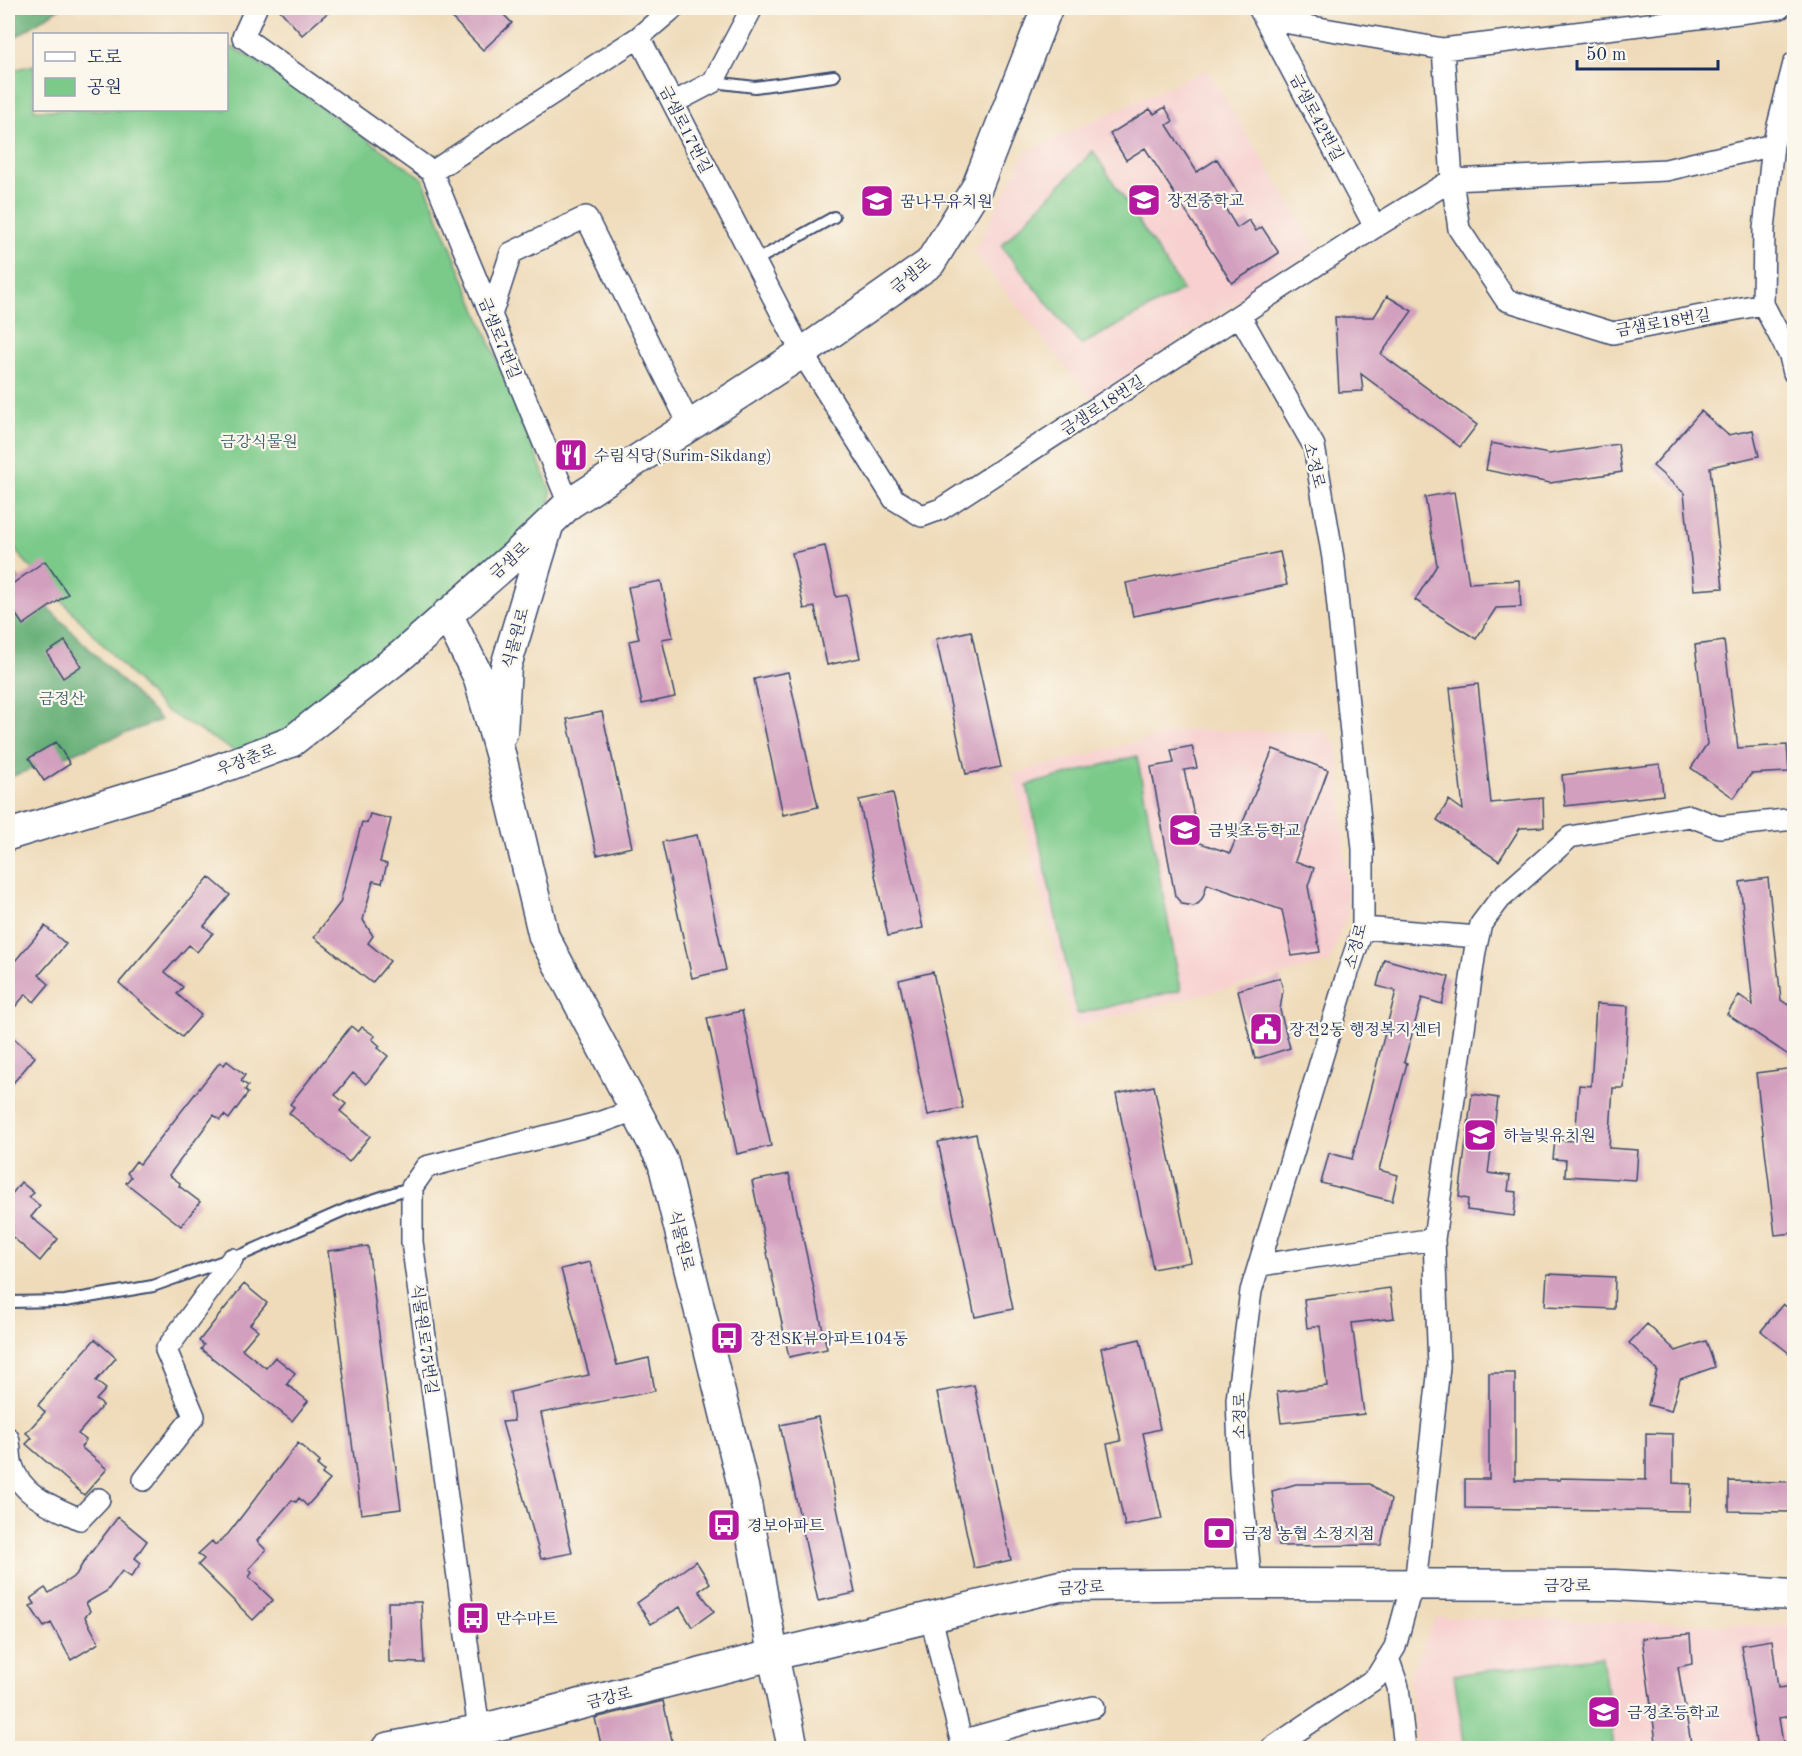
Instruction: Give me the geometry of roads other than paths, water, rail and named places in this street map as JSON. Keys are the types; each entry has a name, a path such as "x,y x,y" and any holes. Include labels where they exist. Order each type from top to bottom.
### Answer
{"main road":[{"name":"금샘로","path":"447,614 520,551 559,513 802,353 930,262 977,187 1047,8"},
{"name":"식물원로","path":"501,757 506,666 559,513"},
{"name":"식물원로","path":"447,614 478,676 501,757 544,937 663,1162 743,1486 793,1749"},
{"name":"우장춘로","path":"8,835 197,777 291,742 403,654 447,614"},
{"name":"금강로","path":"387,1749 476,1739 774,1655 1060,1586 1615,1585 1794,1595"}],"street":[{"path":"256,8 243,37 432,172 639,37 673,8"},
{"path":"673,103 713,82 752,8"},
{"path":"1261,8 1283,22 1443,49 1780,8"},
{"name":"금샘로42번길","path":"1261,8 1375,227"},
{"name":"금샘로17번길","path":"639,37 802,353"},
{"name":"금샘로18번길","path":"1443,49 1452,180 1459,229 1506,300 1613,333 1763,304"},
{"path":"1794,63 1773,146 1764,229 1763,304 1790,356 1794,373"},
{"name":"금샘로18번길","path":"802,353 894,499 921,516 941,509 1375,227 1452,180 1666,170 1773,146"},
{"name":"금샘로7번길","path":"432,172 491,315 559,513"},
{"path":"491,315 511,253 586,217 690,426"},
{"name":"소정로","path":"1240,316 1314,446 1336,582 1363,849 1363,928 1251,1292 1237,1400 1240,1472 1251,1584"},
{"path":"1272,1749 1376,1678 1395,1647 1407,1599 1415,1585 1439,1366 1434,1239 1481,924 1500,899 1570,837 1690,816 1719,827 1794,819"},
{"path":"1363,928 1478,937"},
{"path":"412,1187 426,1167 602,1122 635,1110"},
{"name":"식물원로75번길","path":"412,1187 412,1242 476,1739"},
{"path":"1261,1265 1434,1239"},
{"path":"144,1480 194,1416 166,1350 232,1259"},
{"path":"8,1438 12,1466 23,1485 39,1500 80,1520 99,1499"},
{"path":"932,1617 962,1745 1032,1721 1094,1707"},
{"path":"1388,1658 1398,1687 1405,1749"}],"lane":[{"path":"713,82 755,87 834,76"},
{"path":"754,261 834,216"},
{"path":"8,1302 65,1301 153,1286 232,1259 349,1208 412,1187"}],"place":[{"name":"장전중학교","path":"1144,200"},
{"name":"꿈나무유치원","path":"877,201"},
{"name":"수림식당(Surim-Sikdang)","path":"571,455"},
{"name":"금빛초등학교","path":"1185,830"},
{"name":"장전2동 행정복지센터","path":"1266,1029"},
{"name":"하늘빛유치원","path":"1480,1135"},
{"name":"장전SK뷰아파트104동","path":"727,1338"},
{"name":"경보아파트","path":"724,1525"},
{"name":"금정 농협 소정지점","path":"1219,1533"},
{"name":"만수마트","path":"473,1618"},
{"name":"금정초등학교","path":"1604,1712"}],"park label":[{"name":"금강식물원","path":"259,441"},
{"name":"금정산","path":"62,698"}]}
